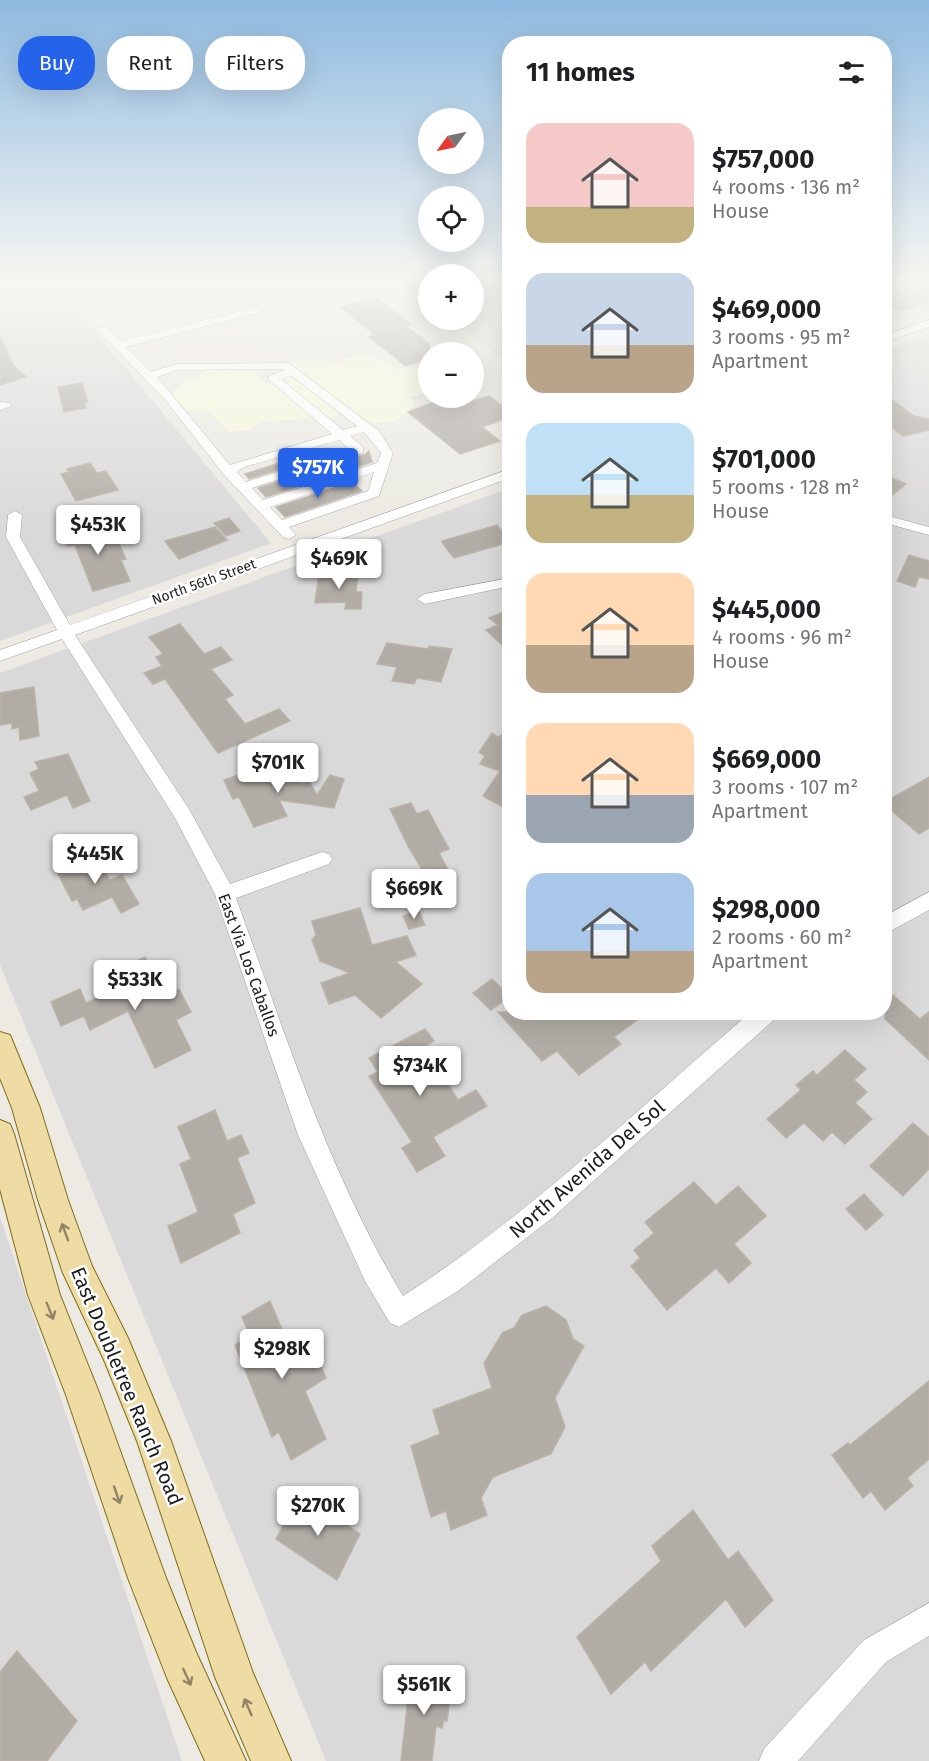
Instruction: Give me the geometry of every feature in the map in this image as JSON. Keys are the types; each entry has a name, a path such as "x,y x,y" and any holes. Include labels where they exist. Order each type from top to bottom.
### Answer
{"main road":[{"name":"East Doubletree Ranch Road","path":"1,1052 26,1108 53,1200 79,1273 116,1350 154,1441 235,1677 271,1761"},
{"path":"0,1134 44,1295 83,1395 147,1578 181,1664 226,1761"}],"street":[{"path":"136,362 186,417 229,472 302,548"},
{"path":"149,376 176,367 285,365 375,434 387,453 374,493 280,525"},
{"path":"243,487 358,450 273,378 294,371"},
{"path":"229,472 239,464 281,454 366,427"},
{"path":"261,505 383,465"},
{"name":"North 56th Street","path":"0,656 502,476"},
{"name":"East Via Los Caballos","path":"15,516 13,537 66,632 182,814 225,894 310,1135 374,1272 399,1314"},
{"path":"892,521 929,531"},
{"path":"425,599 502,584"},
{"path":"225,894 322,859"},
{"path":"892,922 929,900"},
{"name":"North Avenida Del Sol","path":"399,1314 436,1292 521,1228 758,1020"},
{"path":"776,1761 875,1651 929,1618"}],"shaded area":[{"path":"0,362 120,362 271,543 0,641"},
{"path":"291,362 335,364 385,362 394,369 418,368 418,395 409,397 416,404 400,419 390,423 361,423 341,412 333,417 261,422 250,430 229,431 209,412 180,412 168,400 188,379 195,378 211,365 245,364 266,383 290,383 279,372"},
{"path":"892,362 929,362 929,1761 326,1761 0,965 0,673 502,491 502,1020 892,1020"},
{"path":"0,1217 182,1761 0,1761"}],"building":[{"path":"0,362 12,362 26,377 0,385"},
{"path":"401,362 418,362 406,366"},
{"path":"82,383 88,402 84,403 86,408 64,412 58,387"},
{"path":"489,396 502,406 502,420 482,427 500,441 460,454 408,412 418,408 484,408 484,398"},
{"path":"892,399 914,416 929,419 929,430 903,436 892,427"},
{"path":"320,450 324,455 249,479 245,474"},
{"path":"369,451 372,462 266,497 258,488 364,455"},
{"path":"90,463 97,473 106,471 118,490 76,501 61,474 69,472 67,469"},
{"path":"892,478 906,484 892,495"},
{"path":"352,482 362,491 285,517 276,507"},
{"path":"229,518 240,531 226,536 214,523"},
{"path":"84,522 91,539 114,533 126,559 121,560 130,581 93,591 75,545 68,546 60,528"},
{"path":"497,525 502,532 502,544 454,558 442,541"},
{"path":"215,527 227,540 179,559 165,541"},
{"path":"909,555 929,561 929,579 919,577 915,587 897,581"},
{"path":"319,573 358,573 356,592 362,592 361,609 345,609 346,602 315,603"},
{"path":"502,612 502,645 486,630 498,625 489,618"},
{"path":"180,624 204,654 221,647 232,660 211,669 233,695 225,699 245,724 279,709 290,721 218,753 165,679 153,684 144,673 162,666 156,657 163,654 149,637"},
{"path":"387,643 428,649 429,646 452,649 441,682 417,678 414,684 392,681 397,667 377,664"},
{"path":"34,687 39,736 20,740 19,727 12,729 12,723 0,725 0,693"},
{"path":"492,733 498,737 502,734 501,806 483,796 500,771 480,764 485,756 479,752"},
{"path":"68,754 90,801 73,808 67,795 31,810 24,797 39,791 30,773 39,769 35,762"},
{"path":"266,766 276,786 299,778 302,784 309,781 317,795 330,775 344,779 334,808 279,800 287,816 254,827 239,797 233,799 224,780"},
{"path":"929,777 929,828 919,834 892,811 892,798"},
{"path":"411,803 417,814 428,810 449,849 439,853 449,872 428,879 409,848 390,809"},
{"path":"95,853 110,880 122,875 139,904 121,913 112,897 83,910 77,899 72,901 56,870"},
{"path":"360,908 372,945 407,936 416,955 396,962 422,984 381,1018 355,995 329,1004 321,983 350,973 320,961 312,940 316,935 312,921"},
{"path":"419,911 425,925 409,929 403,916"},
{"path":"145,957 164,996 179,989 191,1012 176,1020 191,1050 155,1068 128,1011 90,1030 84,1016 61,1026 51,1002 80,989 86,1003 118,988 111,973"},
{"path":"492,979 502,988 502,1002 491,1010 473,993"},
{"path":"892,996 920,1019 929,1012 929,1060 886,1020 892,1020"},
{"path":"505,1020 637,1020 614,1037 621,1044 579,1075 557,1051 542,1061"},
{"path":"425,1029 434,1041 423,1047 458,1100 476,1090 487,1106 433,1137 445,1156 417,1172 402,1148 412,1142 369,1076 378,1072 369,1058"},
{"path":"845,1050 866,1069 854,1080 867,1092 855,1103 872,1119 845,1144 832,1132 823,1141 804,1123 786,1138 767,1119 801,1090 796,1085 813,1071 817,1075"},
{"path":"215,1110 227,1141 241,1135 249,1153 237,1158 255,1203 233,1214 240,1233 181,1263 168,1226 198,1212 180,1164 191,1159 178,1127"},
{"path":"913,1123 929,1137 929,1169 903,1196 870,1166"},
{"path":"694,1182 716,1205 738,1186 766,1216 734,1244 751,1263 729,1283 716,1268 667,1310 631,1266 640,1258 634,1250 654,1233 645,1222"},
{"path":"864,1194 883,1215 866,1230 846,1209"},
{"path":"270,1301 289,1346 307,1335 326,1378 305,1391 326,1439 291,1460 279,1432 272,1437 235,1345 250,1336 242,1317"},
{"path":"546,1306 566,1320 573,1339 584,1346 555,1398 565,1427 551,1454 493,1477 481,1498 487,1515 451,1530 446,1511 431,1517 411,1446 440,1434 433,1410 492,1388 484,1363 503,1332 514,1328 522,1315"},
{"path":"929,1381 929,1459 907,1478 913,1486 885,1510 871,1491 863,1498 832,1455 848,1443 850,1445"},
{"path":"300,1494 360,1534 337,1580 276,1539"},
{"path":"693,1510 728,1560 738,1551 773,1600 745,1627 726,1599 651,1671 645,1662 611,1694 577,1637 661,1561 652,1546"},
{"path":"17,1651 77,1721 47,1761 0,1761 0,1672"},
{"path":"418,1671 444,1676 443,1688 451,1689 447,1721 444,1720 442,1728 436,1726 432,1761 401,1761 410,1681 417,1682"}]}
